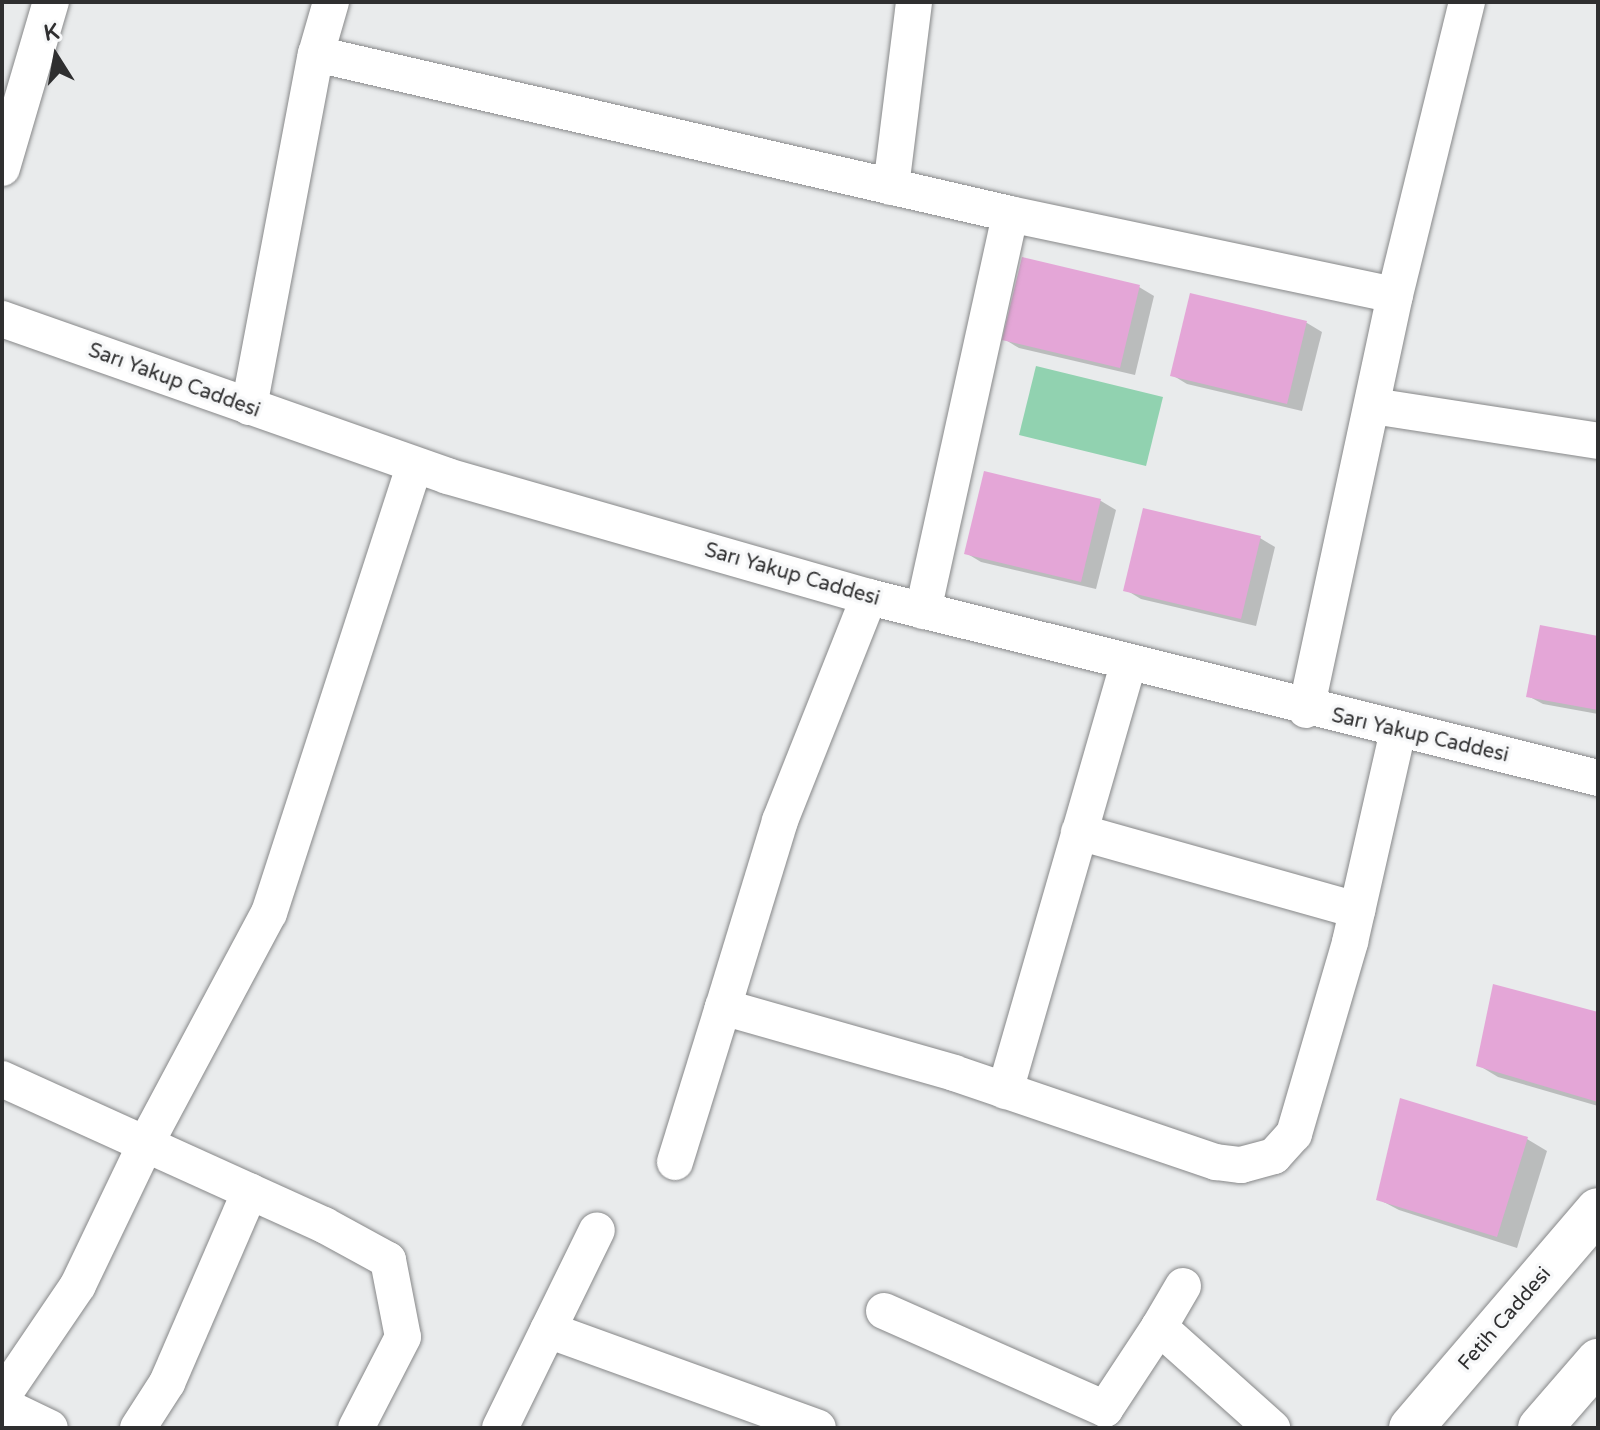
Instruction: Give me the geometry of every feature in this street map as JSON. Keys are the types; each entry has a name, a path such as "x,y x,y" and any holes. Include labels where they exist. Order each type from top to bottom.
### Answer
{"main road":[{"name":"Fetih Caddesi","path":"1411,1428 1598,1210"},
{"path":"1540,1428 1598,1361"}],"street":[{"path":"2,168 51,2"},
{"path":"249,407 316,54 331,2"},
{"path":"891,187 914,2"},
{"path":"1306,710 1395,295 1467,2"},
{"path":"316,54 1010,214 1395,295"},
{"path":"923,611 1010,214"},
{"name":"Sarı Yakup Caddesi","path":"2,319 414,467 869,597 1306,710 1598,778"},
{"path":"1373,406 1598,441"},
{"path":"2,1397 78,1285 146,1143 269,913 414,467"},
{"path":"675,1162 780,821 869,597"},
{"path":"1005,1091 1128,665"},
{"path":"723,1007 1005,1091 1216,1162 1241,1165 1274,1156 1294,1134 1357,910 1398,731"},
{"path":"1079,832 1357,910"},
{"path":"2,1079 250,1191 388,1260 403,1337 356,1428"},
{"path":"138,1428 167,1383 250,1191"},
{"path":"500,1428 597,1230"},
{"path":"884,1311 1105,1409 1183,1286"},
{"path":"1159,1327 1272,1428"},
{"path":"548,1330 818,1428"},
{"path":"2,1405 50,1428"}],"green space":[{"path":"1036,366 1163,397 1146,466 1019,435"}],"building":[{"path":"1022,257 1140,285 1120,368 1002,340"},
{"path":"1190,293 1307,321 1287,404 1170,376"},
{"path":"984,471 1101,499 1081,582 964,554"},
{"path":"1143,508 1261,536 1241,619 1123,591"},
{"path":"1540,625 1598,636 1598,710 1526,697"},
{"path":"1493,984 1598,1012 1598,1102 1476,1066"},
{"path":"1400,1098 1528,1137 1497,1237 1376,1200"}]}
